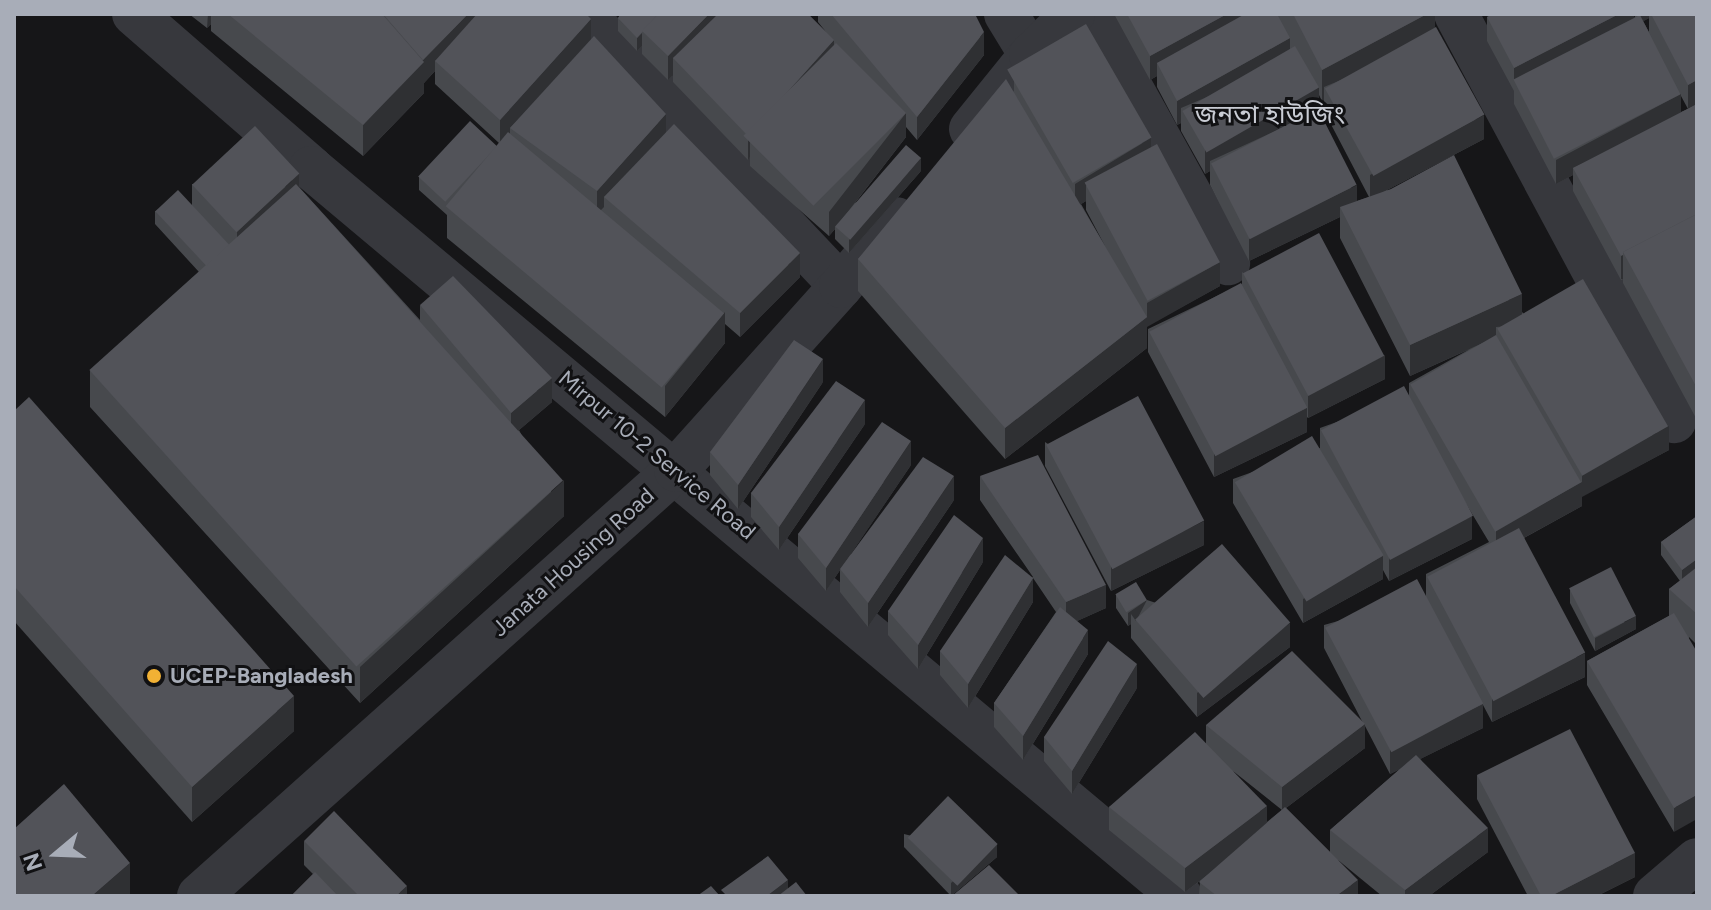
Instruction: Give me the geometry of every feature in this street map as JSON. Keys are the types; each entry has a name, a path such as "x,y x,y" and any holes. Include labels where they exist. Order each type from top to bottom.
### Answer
{"street":[{"name":"Mirpur 10-2 Service Road","path":"134,14 311,168 676,470 1180,896"},
{"path":"584,14 841,286"},
{"path":"1006,14 1031,55"},
{"name":"Janata Housing Road","path":"199,896 676,470 841,286 1031,55 1073,14"},
{"path":"1090,14 1228,263"},
{"path":"1456,14 1674,421"},
{"path":"1655,896 1697,860"}],"building":[{"path":"228,14 382,14 424,62 363,125"},
{"path":"383,14 468,14 423,60"},
{"path":"477,14 586,14 591,19 500,120 435,61"},
{"path":"621,14 658,14 637,38 618,18"},
{"path":"658,14 709,14 668,56 642,31"},
{"path":"718,14 808,14 834,40 748,136 673,58"},
{"path":"831,14 975,14 984,32 917,117"},
{"path":"1127,14 1227,14 1150,56"},
{"path":"1245,14 1277,14 1290,38 1177,101 1157,63"},
{"path":"1293,14 1427,14 1322,70"},
{"path":"1494,14 1619,14 1514,68 1487,17"},
{"path":"1651,14 1697,14 1697,80 1688,85"},
{"path":"1640,15 1680,94 1554,159 1513,79"},
{"path":"1086,24 1152,137 1073,183 1007,70"},
{"path":"1436,27 1484,114 1373,176 1325,89"},
{"path":"594,36 666,114 597,191 510,128"},
{"path":"836,43 906,113 813,206 743,136"},
{"path":"1295,46 1319,88 1206,153 1182,111"},
{"path":"1006,79 1147,317 1005,428 858,259"},
{"path":"1697,104 1697,214 1623,252 1621,256 1573,168"},
{"path":"1318,109 1357,185 1250,239 1211,163"},
{"path":"470,121 497,146 445,202 418,177"},
{"path":"674,124 800,253 740,313 604,197"},
{"path":"255,126 299,174 236,232 192,185"},
{"path":"508,132 724,313 662,388 446,206"},
{"path":"1157,144 1220,262 1148,301 1085,182"},
{"path":"906,145 921,158 850,240 835,227"},
{"path":"1454,155 1522,294 1410,345 1340,207 1391,189"},
{"path":"296,184 563,481 356,667 89,370"},
{"path":"178,190 229,245 206,266 155,211"},
{"path":"1697,214 1697,388 1623,252"},
{"path":"1319,233 1384,356 1308,396 1243,273"},
{"path":"453,276 552,378 511,413 420,305"},
{"path":"1583,279 1668,426 1582,476 1497,328"},
{"path":"1241,283 1307,407 1215,456 1149,332"},
{"path":"1496,335 1581,482 1495,532 1410,384"},
{"path":"794,340 823,359 738,485 710,452"},
{"path":"836,381 865,400 779,527 751,493"},
{"path":"1404,386 1473,516 1390,560 1321,430"},
{"path":"1138,396 1204,520 1112,569 1046,445"},
{"name":"UCEP-Bangladesh","path":"29,397 294,696 192,787 14,586 14,411"},
{"path":"882,422 911,441 826,568 798,534"},
{"path":"1312,436 1384,555 1306,601 1235,482"},
{"path":"1038,455 1106,585 1066,602 980,476"},
{"path":"923,457 954,476 868,603 840,569"},
{"path":"954,515 983,538 918,645 888,611"},
{"path":"1697,516 1697,559 1682,570 1661,542"},
{"path":"1519,528 1585,652 1493,701 1427,577"},
{"path":"1222,544 1290,622 1203,698 1135,619"},
{"path":"1005,555 1033,578 968,684 940,651"},
{"path":"1611,567 1636,616 1594,637 1569,588"},
{"path":"1697,567 1697,614 1669,589"},
{"path":"1417,579 1483,703 1391,752 1325,628"},
{"path":"1136,582 1147,600 1126,612 1115,594"},
{"path":"1060,607 1088,630 1023,736 994,703"},
{"path":"1674,613 1697,652 1697,795 1674,808 1587,661"},
{"path":"1108,641 1137,664 1072,771 1044,737"},
{"path":"1292,651 1365,724 1282,787 1206,725"},
{"path":"1570,729 1635,853 1551,896 1541,896 1477,775"},
{"path":"1195,732 1267,806 1185,868 1109,807"},
{"path":"1416,755 1488,828 1405,890 1330,830"},
{"path":"64,784 130,863 92,896 14,896 14,829"},
{"path":"948,796 998,844 957,886 908,838"},
{"path":"1285,807 1358,880 1336,896 1217,896 1199,882"},
{"path":"334,811 407,886 396,896 359,896 304,841"},
{"path":"768,856 788,880 767,896 727,896 721,890"},
{"path":"989,865 1020,896 952,896"},
{"path":"315,872 338,896 291,896"},
{"path":"796,882 807,896 778,896"},
{"path":"711,886 720,896 697,896"}],"place":[{"name":"UCEP-Bangladesh","path":"154,676"}],"district":[{"name":"জনতা হাউজিং","path":"1270,115"}]}
